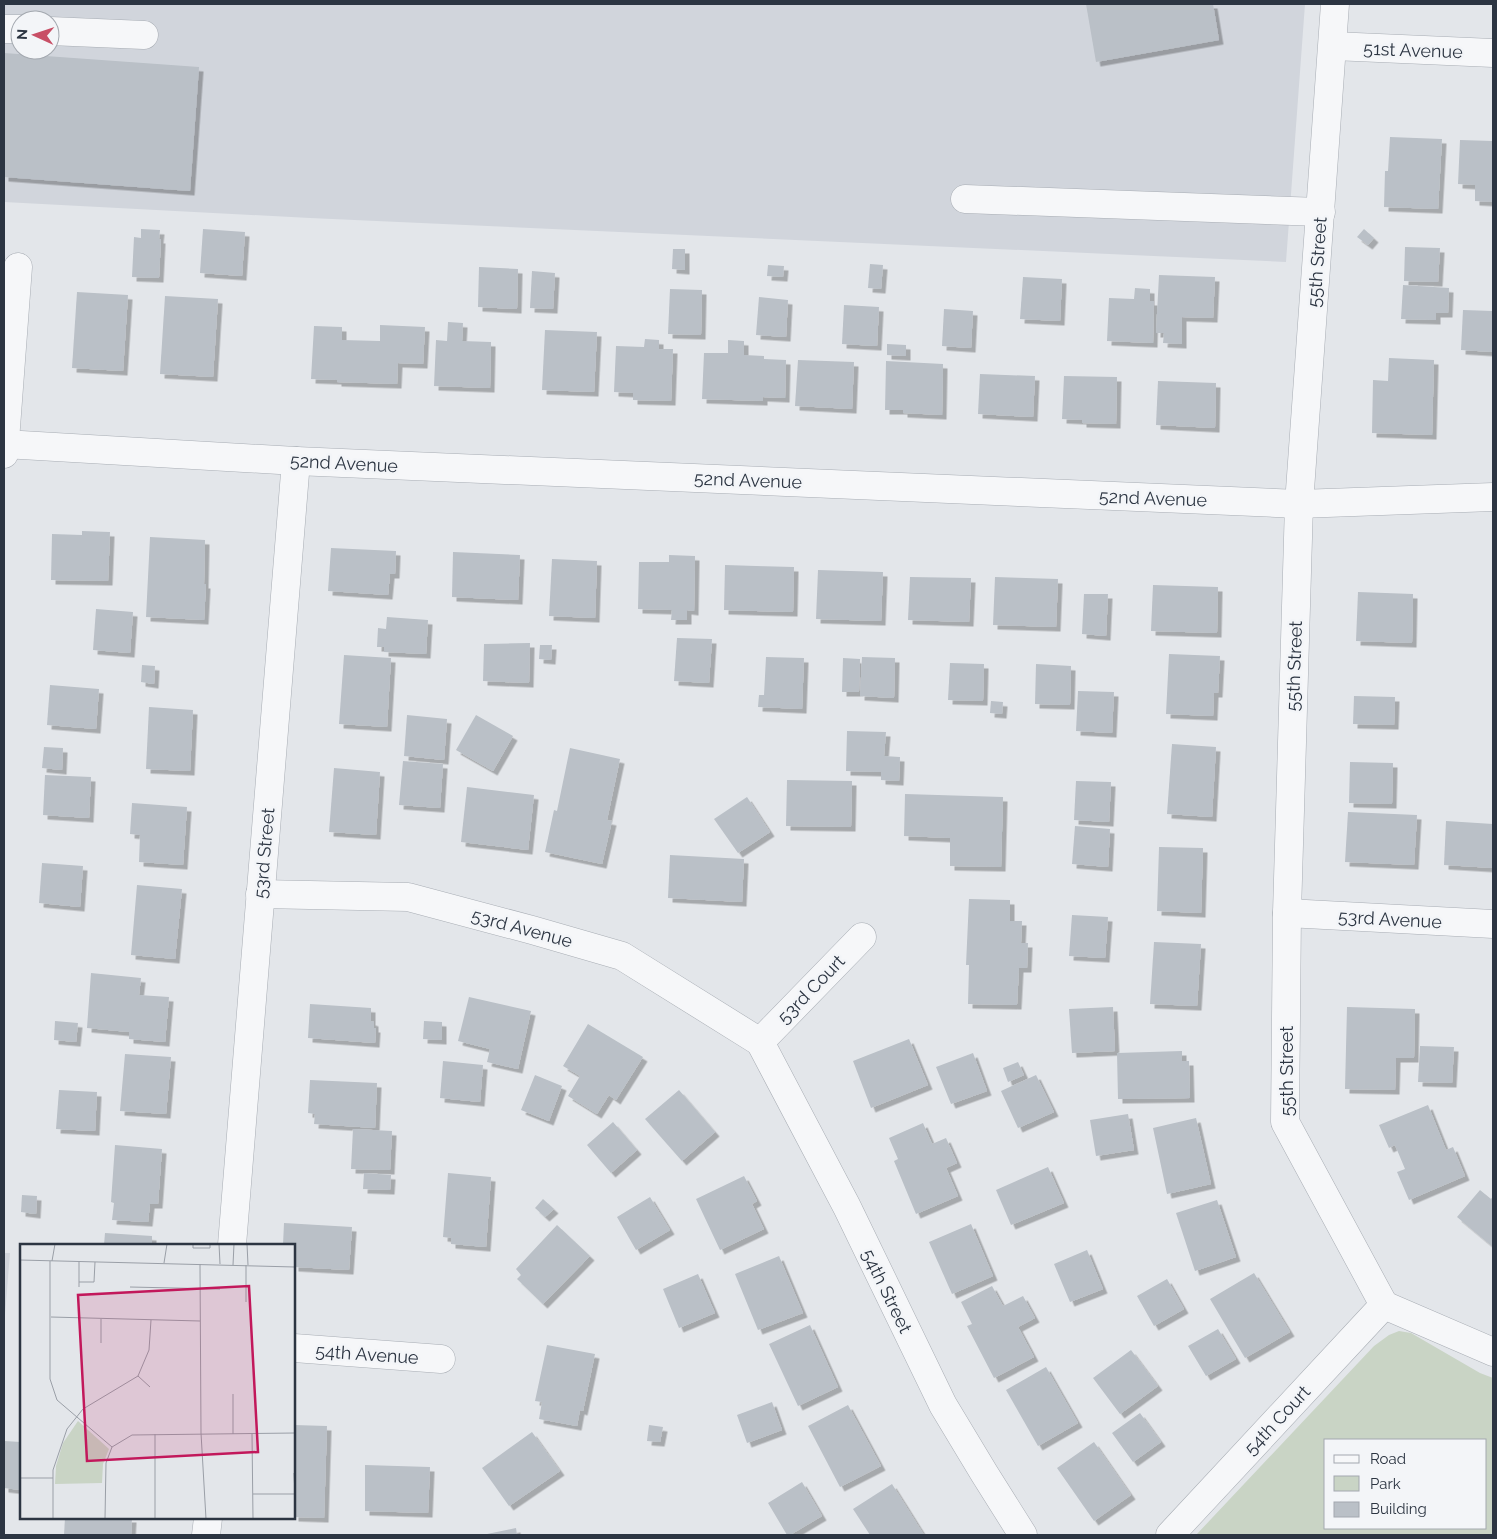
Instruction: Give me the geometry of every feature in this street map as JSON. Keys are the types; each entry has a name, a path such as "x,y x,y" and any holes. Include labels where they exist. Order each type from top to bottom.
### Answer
{"street":[{"name":"55th Street","path":"1335,4 1300,504 1287,913 1285,1122 1384,1305"},
{"path":"60,31 144,35"},
{"name":"51st Avenue","path":"1333,46 1493,53"},
{"path":"965,199 1321,212"},
{"path":"4,448 18,267"},
{"name":"52nd Avenue","path":"4,448 1300,504 1493,497"},
{"name":"53rd Street","path":"232,1244 296,461"},
{"name":"53rd Avenue","path":"260,894 408,897 541,932 622,956 760,1042"},
{"name":"53rd Avenue","path":"1287,913 1493,924"},
{"name":"53rd Court","path":"760,1042 862,937"},
{"name":"54th Street","path":"760,1042 846,1207 943,1405 1024,1535"},
{"path":"1384,1305 1493,1352"},
{"name":"54th Court","path":"1170,1535 1384,1305"},
{"name":"54th Avenue","path":"295,1348 441,1359"},
{"path":"206,1535 208,1519"}],"shaded area":[{"path":"4,4 1305,4 1286,262 310,218 4,202"},
{"path":"4,1253 10,1253 4,1327"}],"green space":[{"path":"1399,1331 1411,1333 1480,1373 1493,1378 1493,1535 1196,1535 1374,1346 1389,1335"}],"building":[{"path":"1086,4 1213,4 1219,40 1096,62"},
{"path":"4,53 10,53 10,60 60,60 60,57 199,67 190,191 4,177"},
{"path":"1390,137 1442,139 1438,209 1384,207 1385,171 1388,171"},
{"path":"1460,140 1493,141 1493,202 1475,201 1475,185 1458,184"},
{"path":"141,229 160,230 159,278 132,277 134,237 141,238"},
{"path":"203,229 245,232 242,276 200,273"},
{"path":"1364,229 1374,238 1368,245 1357,237"},
{"path":"1405,247 1440,248 1438,282 1404,281"},
{"path":"673,249 685,249 685,270 672,269"},
{"path":"870,264 883,265 881,289 868,288"},
{"path":"768,265 784,266 783,277 767,276"},
{"path":"479,267 518,269 517,309 478,307"},
{"path":"532,271 555,273 553,309 530,308"},
{"path":"1159,275 1215,277 1213,318 1182,317 1182,344 1163,343 1164,333 1156,333"},
{"path":"1023,277 1062,279 1060,321 1020,319"},
{"path":"1403,285 1449,288 1448,313 1436,313 1436,320 1401,319"},
{"path":"1135,288 1150,289 1150,301 1154,301 1153,343 1107,341 1109,298 1134,299"},
{"path":"670,289 702,290 701,335 668,334"},
{"path":"77,292 128,295 123,371 72,368"},
{"path":"165,296 218,299 213,377 160,374"},
{"path":"759,297 788,300 786,337 756,335"},
{"path":"844,305 879,307 877,346 842,344"},
{"path":"944,309 973,311 971,348 942,346"},
{"path":"1463,310 1493,311 1493,352 1461,350"},
{"path":"448,322 463,323 462,341 491,342 490,388 434,386 436,340 447,341"},
{"path":"380,325 425,327 423,364 398,363 397,384 311,379 314,326 342,327 342,340 380,341"},
{"path":"545,330 597,332 594,392 542,390"},
{"path":"645,339 659,340 659,349 673,349 671,401 633,400 633,393 614,392 616,346 644,347"},
{"path":"728,340 744,341 744,355 764,356 764,359 786,360 785,398 763,397 763,401 702,399 704,353 728,353"},
{"path":"887,344 906,345 906,356 887,355"},
{"path":"1389,358 1434,360 1432,435 1372,433 1373,380 1388,381"},
{"path":"798,360 854,362 852,409 795,406"},
{"path":"886,361 943,364 942,415 903,413 903,410 885,410"},
{"path":"980,374 1035,376 1033,417 978,414"},
{"path":"1064,376 1117,377 1116,424 1082,423 1082,420 1062,419"},
{"path":"1158,381 1216,383 1215,428 1156,425"},
{"path":"82,531 110,532 108,581 51,580 52,534 82,535"},
{"path":"150,537 205,540 204,584 206,584 204,620 146,617"},
{"path":"331,548 396,551 395,574 390,574 388,595 328,591"},
{"path":"453,552 520,555 518,600 452,597"},
{"path":"669,555 695,556 694,611 687,610 687,620 671,620 672,610 638,609 639,562 669,562"},
{"path":"552,559 597,561 595,618 549,616"},
{"path":"725,565 794,567 793,612 724,610"},
{"path":"818,570 883,572 881,621 816,619"},
{"path":"910,577 971,578 969,622 908,620"},
{"path":"995,577 1058,579 1056,627 993,625"},
{"path":"1153,585 1218,587 1217,633 1151,631"},
{"path":"1358,592 1413,594 1412,643 1356,641"},
{"path":"1084,594 1108,594 1106,636 1082,634"},
{"path":"96,609 133,612 130,653 93,650"},
{"path":"387,617 428,620 426,654 384,652 384,647 377,647 378,628 386,629"},
{"path":"677,638 712,639 709,683 674,681"},
{"path":"530,643 529,683 483,681 484,644"},
{"path":"540,645 552,645 551,660 539,659"},
{"path":"1169,654 1220,656 1218,693 1214,693 1213,716 1166,714"},
{"path":"344,655 391,658 387,727 339,724"},
{"path":"766,657 804,658 802,709 758,707 759,695 764,695"},
{"path":"862,657 895,658 894,698 860,696"},
{"path":"843,658 860,659 859,692 842,692"},
{"path":"950,663 984,664 983,701 948,700"},
{"path":"1036,664 1071,666 1070,705 1035,704"},
{"path":"142,665 155,666 154,684 141,682"},
{"path":"50,685 99,689 96,729 47,725"},
{"path":"1078,691 1114,692 1112,733 1076,731"},
{"path":"1354,696 1395,697 1394,725 1353,724"},
{"path":"991,701 1003,702 1002,714 990,713"},
{"path":"149,707 193,710 190,771 146,769"},
{"path":"407,715 447,719 444,760 404,756"},
{"path":"476,715 513,736 493,771 456,750"},
{"path":"847,731 886,732 884,756 900,757 899,781 881,780 881,772 846,771"},
{"path":"1172,744 1216,747 1212,817 1167,814"},
{"path":"44,747 63,748 62,770 42,768"},
{"path":"570,748 620,759 607,820 612,821 602,864 545,852 554,810 557,811"},
{"path":"403,761 443,764 440,808 399,805"},
{"path":"1350,762 1393,763 1392,804 1349,803"},
{"path":"334,768 380,772 376,835 329,832"},
{"path":"45,775 91,777 89,818 43,815"},
{"path":"787,780 852,781 851,827 786,826"},
{"path":"1076,781 1111,782 1109,822 1074,820"},
{"path":"467,787 534,795 528,850 461,842"},
{"path":"905,794 1003,797 1001,867 950,866 950,838 904,836"},
{"path":"747,797 770,832 738,853 714,819"},
{"path":"132,803 187,807 183,865 139,862 140,835 130,834"},
{"path":"1348,812 1417,815 1414,865 1345,862"},
{"path":"1446,821 1493,824 1493,868 1444,865"},
{"path":"1075,826 1110,829 1108,867 1072,864"},
{"path":"1159,847 1203,848 1201,913 1157,911"},
{"path":"670,855 744,859 742,902 668,898"},
{"path":"42,863 83,866 80,907 39,903"},
{"path":"137,885 182,889 175,959 131,955"},
{"path":"969,899 1010,900 1010,921 1022,921 1021,943 1028,943 1027,968 1019,968 1017,1005 968,1004 969,965 966,965"},
{"path":"1072,915 1108,917 1105,958 1069,956"},
{"path":"1154,942 1201,944 1197,1006 1150,1004"},
{"path":"91,973 141,978 139,995 169,997 165,1042 129,1039 129,1032 87,1028"},
{"path":"469,997 531,1011 518,1069 487,1062 490,1049 458,1041"},
{"path":"310,1004 371,1008 371,1021 374,1022 374,1028 376,1028 375,1043 308,1038"},
{"path":"1113,1007 1115,1051 1072,1053 1069,1009"},
{"path":"1347,1007 1415,1009 1414,1058 1396,1058 1395,1090 1345,1089"},
{"path":"55,1021 78,1023 76,1042 54,1040"},
{"path":"424,1021 442,1022 442,1040 423,1039"},
{"path":"588,1024 643,1057 616,1100 609,1095 597,1114 568,1096 580,1076 563,1066"},
{"path":"909,1039 928,1085 871,1108 853,1061"},
{"path":"1420,1046 1454,1047 1452,1083 1418,1082"},
{"path":"1182,1051 1182,1061 1189,1061 1190,1098 1118,1099 1117,1053"},
{"path":"973,1053 987,1091 951,1104 936,1067"},
{"path":"125,1054 171,1057 166,1114 120,1111"},
{"path":"443,1061 483,1065 480,1102 440,1098"},
{"path":"1018,1062 1024,1075 1008,1082 1003,1068"},
{"path":"535,1075 562,1086 549,1121 521,1110"},
{"path":"1036,1075 1054,1112 1018,1128 1001,1091"},
{"path":"310,1080 377,1083 375,1128 314,1124 315,1114 308,1113"},
{"path":"59,1090 97,1092 95,1131 56,1129"},
{"path":"679,1090 715,1132 682,1161 645,1119"},
{"path":"1428,1105 1446,1150 1453,1147 1465,1176 1409,1200 1397,1172 1405,1169 1395,1145 1389,1148 1379,1125"},
{"path":"1128,1114 1134,1150 1096,1156 1090,1120"},
{"path":"1196,1118 1211,1184 1167,1194 1153,1128"},
{"path":"613,1122 637,1150 611,1173 587,1145"},
{"path":"923,1123 932,1144 946,1138 957,1163 946,1168 958,1196 916,1214 894,1161 898,1159 889,1138"},
{"path":"353,1129 392,1131 390,1170 351,1169"},
{"path":"115,1145 162,1149 158,1204 150,1204 148,1222 112,1220 114,1203 111,1202"},
{"path":"1048,1167 1064,1203 1011,1225 996,1190"},
{"path":"364,1173 391,1175 390,1190 363,1189"},
{"path":"448,1173 491,1177 486,1247 451,1244 451,1238 443,1237"},
{"path":"744,1176 757,1201 752,1204 764,1229 720,1250 696,1199"},
{"path":"1480,1190 1491,1199 1493,1196 1493,1247 1457,1217"},
{"path":"22,1195 37,1196 36,1214 21,1212"},
{"path":"650,1197 670,1230 636,1250 617,1217"},
{"path":"543,1199 554,1209 545,1217 535,1208"},
{"path":"1217,1200 1236,1257 1195,1271 1176,1213"},
{"path":"284,1223 352,1227 349,1270 295,1267 295,1244 283,1244"},
{"path":"971,1224 993,1276 952,1294 929,1242"},
{"path":"557,1225 590,1256 543,1304 517,1279 521,1275 516,1269"},
{"path":"105,1233 152,1236 152,1244 104,1244"},
{"path":"1087,1250 1103,1289 1070,1302 1054,1264"},
{"path":"779,1256 803,1313 758,1330 735,1274"},
{"path":"1254,1273 1290,1332 1245,1358 1210,1299"},
{"path":"698,1274 715,1313 679,1328 663,1289"},
{"path":"1167,1279 1184,1309 1154,1326 1137,1296"},
{"path":"992,1286 1003,1306 1023,1296 1035,1318 1018,1327 1034,1357 994,1378 967,1326 972,1324 961,1302"},
{"path":"810,1325 838,1387 798,1406 769,1344"},
{"path":"1218,1329 1236,1359 1206,1376 1188,1346"},
{"path":"547,1345 595,1354 583,1411 580,1410 577,1426 539,1419 542,1402 535,1401"},
{"path":"1131,1350 1158,1386 1120,1414 1093,1378"},
{"path":"1046,1367 1078,1423 1038,1446 1006,1390"},
{"path":"772,1402 782,1430 747,1443 737,1415"},
{"path":"848,1405 881,1466 840,1487 808,1426"},
{"path":"1140,1413 1161,1442 1133,1462 1112,1433"},
{"path":"295,1425 327,1426 324,1518 295,1517"},
{"path":"649,1425 663,1427 660,1442 647,1441"},
{"path":"532,1432 560,1471 509,1506 482,1468"},
{"path":"4,1441 20,1442 20,1490 4,1488"},
{"path":"1094,1442 1131,1495 1094,1521 1057,1468"},
{"path":"365,1465 430,1467 428,1513 365,1511"},
{"path":"802,1482 822,1516 787,1535 768,1503"},
{"path":"892,1484 924,1535 870,1535 853,1509"},
{"path":"65,1519 132,1519 131,1535 64,1535"},
{"path":"516,1528 517,1535 487,1535 487,1534"}]}
